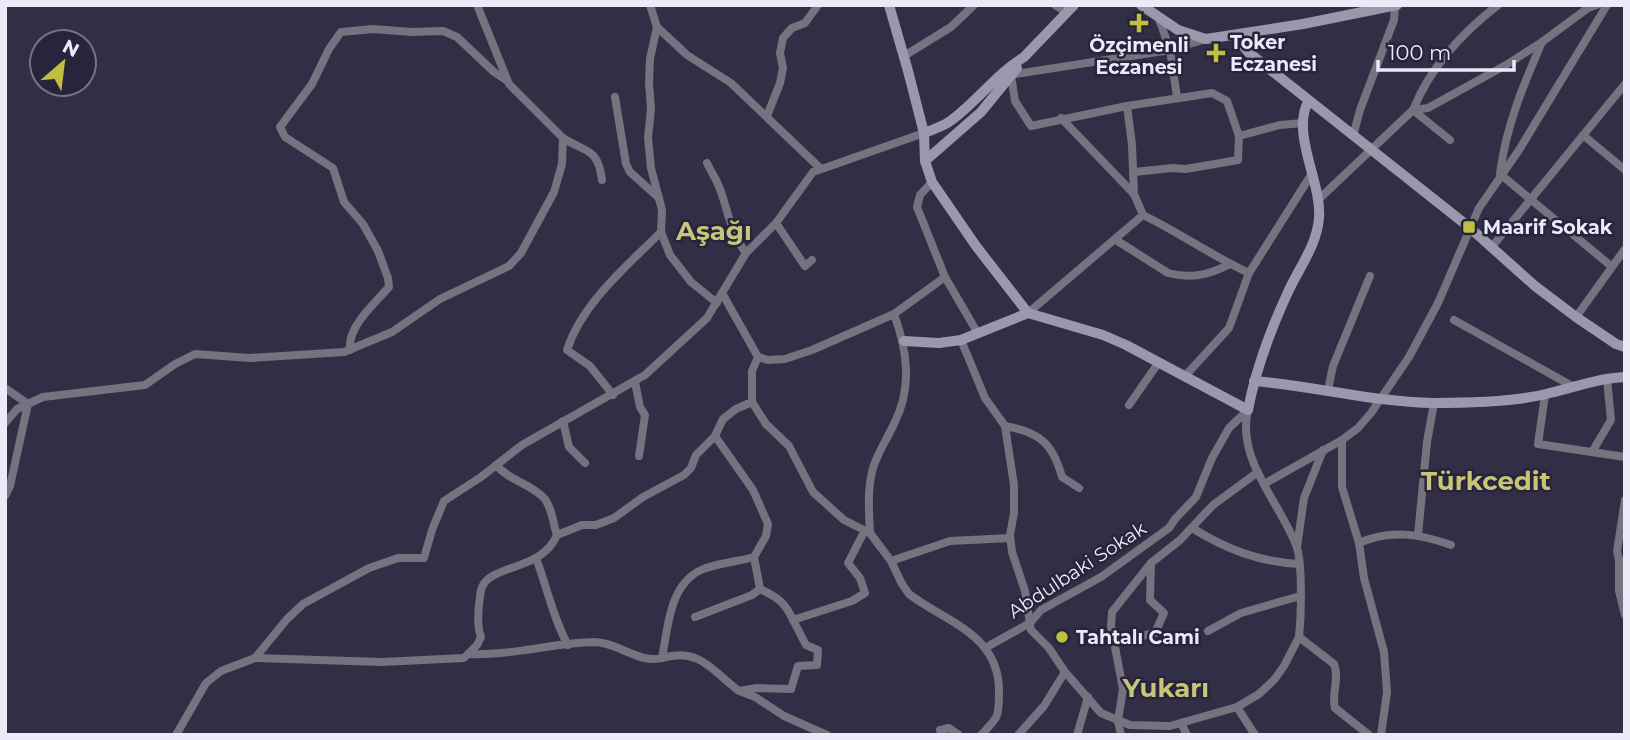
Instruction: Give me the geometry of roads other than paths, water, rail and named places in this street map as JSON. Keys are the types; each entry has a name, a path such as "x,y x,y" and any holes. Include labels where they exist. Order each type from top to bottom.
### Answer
{"street":[{"path":"477,5 507,80"},
{"path":"650,5 657,27 687,55 731,83 821,169"},
{"path":"767,116 780,83 783,37 792,28 805,23 817,5"},
{"path":"889,5 923,133 925,161 932,182 976,246 1028,313 1103,335 1248,410"},
{"path":"904,56 951,27 974,5"},
{"path":"176,735 206,683 221,671 255,658 303,604 369,568 398,558 424,558 444,501 522,445 645,375 707,318 746,253 776,223 813,172 947,123 1006,76 1070,9 1055,5"},
{"path":"1140,5 1178,30 1206,39"},
{"path":"1319,199 1413,110 1420,92 1452,48 1473,24 1498,5"},
{"path":"1413,110 1429,108 1542,42 1588,8 1597,5"},
{"path":"1264,484 1342,440 1358,428 1380,399 1409,357 1432,314 1469,227 1607,5"},
{"path":"925,161 981,112 1006,76 1170,50 1206,39 1396,6 1394,20 1353,136"},
{"path":"1158,16 1170,50 1177,97"},
{"path":"657,27 650,59 651,109 648,138 651,169 663,218 661,232 670,255 691,282 717,303"},
{"path":"350,350 352,332 388,287 388,278 378,251 363,224 344,202 332,168 285,137 280,127 305,94 341,32 373,29 443,31 457,37 494,72 507,80 563,138 591,153 599,163 601,180"},
{"path":"1235,36 1248,52 1469,227 1535,286 1576,317 1616,344 1625,347"},
{"path":"1500,174 1506,132 1519,93 1542,42"},
{"path":"1006,76 1015,102 1031,126 1177,97 1212,93 1227,101 1239,136 1238,160 1186,169 1134,172"},
{"path":"1491,248 1623,90"},
{"path":"615,97 628,168 659,198"},
{"path":"1297,547 1258,472 1246,431 1254,381 1264,348 1318,231 1319,199 1311,174 1303,123 1303,111 1308,102"},
{"path":"1127,106 1134,194"},
{"path":"1413,110 1450,140"},
{"path":"1061,118 1134,194 1143,215 1249,273"},
{"path":"1239,136 1280,125 1303,123"},
{"path":"1583,135 1625,170"},
{"path":"5,423 17,409 43,397 145,385 195,355 250,358 350,350 392,332 440,299 509,266 522,253 554,192 562,164 563,138"},
{"path":"707,163 720,186 732,229 746,253"},
{"path":"1185,376 1229,328 1249,273 1311,174"},
{"path":"1500,174 1611,266"},
{"path":"932,182 920,195 917,208 945,278 977,332"},
{"path":"904,341 939,343 961,340 1028,313 1143,215"},
{"path":"776,223 805,266 812,260"},
{"path":"613,395 590,366 567,350 571,336 620,272 661,232"},
{"path":"1116,240 1177,275 1201,275 1230,264"},
{"path":"1576,317 1625,248"},
{"path":"1328,390 1333,366 1370,276"},
{"path":"722,293 758,357 768,360 785,359 894,314 945,278"},
{"path":"793,620 852,601 865,593 860,578 848,564 867,533 873,469 896,421 908,375 904,341 894,314"},
{"path":"1454,320 1572,386"},
{"path":"961,340 985,398 1005,426 1014,485 1014,513 1010,538 1025,591 1031,631 1049,648 1101,713 1130,725 1170,726 1237,707 1259,694 1284,666 1299,637 1297,547 1304,498 1323,450"},
{"path":"758,357 752,371 752,402 766,424 789,446 813,492 845,520 867,533 891,561 901,584 909,594 959,625 985,648 995,667 999,697 996,721 981,735"},
{"path":"1129,405 1159,362"},
{"path":"1254,381 1380,399 1434,403 1545,395 1572,386 1625,377"},
{"path":"1592,452 1611,420 1606,379"},
{"path":"635,382 640,408 645,415 639,456"},
{"path":"5,388 27,404"},
{"path":"1545,395 1538,444 1625,457"},
{"path":"556,535 582,525 596,525 614,518 643,497 684,475 691,468 696,456 715,436 723,419 752,402"},
{"path":"1418,535 1427,442 1434,403"},
{"path":"5,496 10,486 27,404"},
{"name":"Abdulbaki Sokak","path":"985,648 1030,622 1041,610 1101,577 1169,528 1196,497 1228,428 1248,410"},
{"path":"563,421 569,447 585,463"},
{"path":"1005,426 1037,437 1053,452 1061,465 1062,477 1080,488"},
{"path":"715,436 753,489 768,524 766,536 754,557 760,589"},
{"path":"1342,440 1342,487 1359,543 1364,578 1384,652 1387,692 1381,735"},
{"path":"255,658 382,662 464,658 469,654 481,637 478,608 482,586 491,577 536,558 552,546 556,535 548,504 543,497 505,476 496,465"},
{"path":"1121,735 1118,721 1123,689 1111,626 1112,612 1151,563 1180,540 1213,505 1258,472"},
{"path":"1625,500 1617,551 1622,560 1619,591 1625,615"},
{"path":"1169,528 1180,540"},
{"path":"1192,528 1221,545 1252,557 1299,564"},
{"path":"1359,543 1377,535 1418,535 1451,545"},
{"path":"891,561 950,541 1010,538"},
{"path":"662,658 675,599 683,585 702,570 754,557"},
{"path":"536,558 556,622 568,645"},
{"path":"1138,637 1155,632 1164,613 1150,600 1151,563"},
{"path":"740,691 777,687 791,689 798,666 817,665 818,650 806,645 787,606 775,595 760,589"},
{"path":"695,617 760,589"},
{"path":"1209,631 1241,613 1300,596"},
{"path":"1299,637 1334,664 1337,671 1335,708 1369,735"},
{"path":"469,654 529,651 595,642 653,660 674,654 698,657 740,691 784,716 827,735"},
{"path":"1018,735 1044,706 1066,672"},
{"path":"1077,735 1088,697"},
{"path":"1237,707 1255,735"},
{"path":"1181,723 1187,735"},
{"path":"940,730 949,729 959,735"}],"place":[{"name":"Özçimenli Eczanesi","path":"1139,23"},
{"name":"Toker Eczanesi","path":"1216,53"},
{"name":"Maarif Sokak","path":"1469,227"},
{"name":"Tahtalı Cami","path":"1062,637"}],"district":[{"name":"Aşağı","path":"714,231"},
{"name":"Türkcedit","path":"1486,481"},
{"name":"Yukarı","path":"1166,688"}]}
